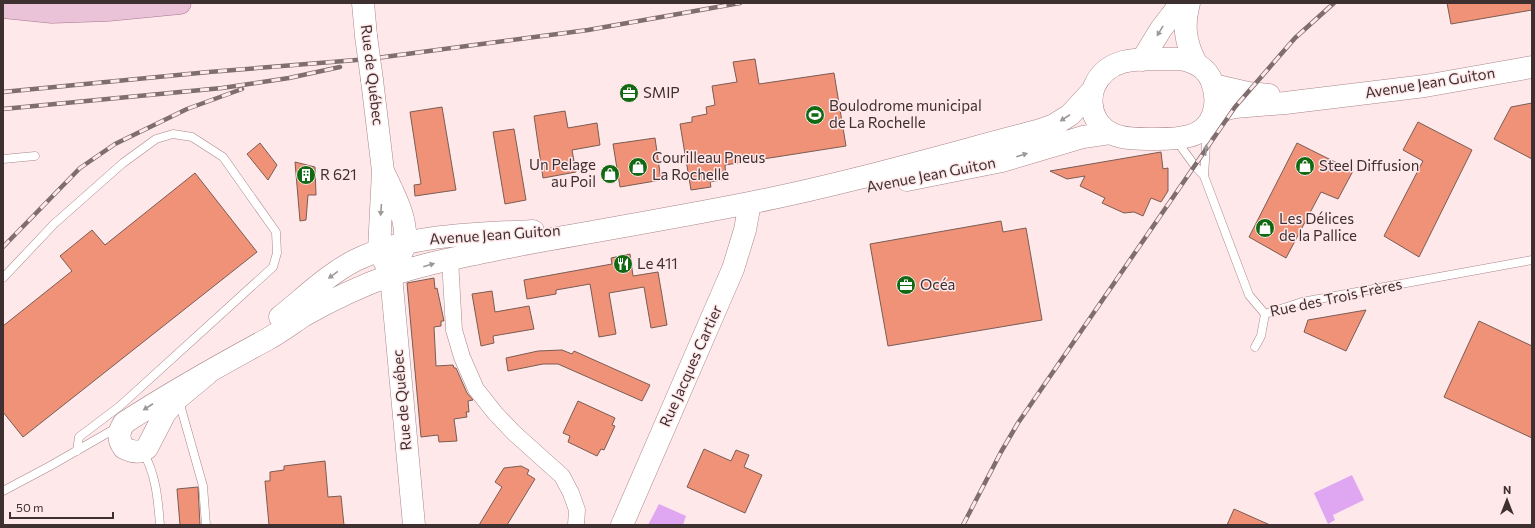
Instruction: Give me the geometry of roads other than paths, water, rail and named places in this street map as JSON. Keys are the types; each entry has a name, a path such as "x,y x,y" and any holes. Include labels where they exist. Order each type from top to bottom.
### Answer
{"main road":[{"path":"3,7 52,12 108,10 180,3"}],"street":[{"name":"Rue de Québec","path":"363,3 392,258 414,525"},
{"path":"1142,60 1161,29 1181,3"},
{"path":"1189,3 1185,25 1190,52 1196,63 1205,70 1210,77 1217,98 1216,109 1210,120 1200,132 1190,136 1175,138 1131,139 1118,137 1110,133 1096,120 1091,101 1093,90 1099,77 1107,68 1120,62 1142,60 1180,59 1196,63"},
{"name":"Avenue Jean Guiton","path":"1210,120 1226,109 1235,107 1328,98 1425,86 1532,67"},
{"name":"Avenue Jean Guiton","path":"1213,85 1248,93 1328,98"},
{"name":"Avenue Jean Guiton","path":"935,167 1054,125 1070,115 1093,90"},
{"name":"Avenue Jean Guiton","path":"392,258 450,259 750,203 847,182 935,167 1002,161 1083,137 1110,133"},
{"name":"Rue Jacques Cartier","path":"622,525 733,269 745,230 750,203"},
{"name":"Avenue Jean Guiton","path":"392,258 438,237 611,228"},
{"path":"207,374 178,398 165,413 147,448 142,451 129,451 124,448 121,444 119,433 124,423 164,396 207,374 232,358 268,339 304,316 338,298 392,258"},
{"path":"232,358 264,329 333,275 355,261 392,258"},
{"path":"450,259 454,330 462,357 476,389 504,423 562,476 571,493 577,510 576,525"}],"lane":[{"name":"Rue des Trois Frères","path":"1204,176 1210,120"},
{"path":"3,278 54,224 123,163 156,139 173,134 192,137 223,157 276,232 277,253 273,267 120,406 79,437 77,451"},
{"name":"Rue des Trois Frères","path":"1175,138 1180,148 1204,176 1249,295 1265,314 1302,302 1532,260"},
{"path":"3,159 35,156"},
{"path":"1255,347 1260,336 1265,314"},
{"path":"178,398 203,486 206,525"},
{"path":"3,491 77,451 124,423"},
{"path":"142,451 153,475 158,501 160,525"}],"railway":[{"path":"3,92 209,72 369,59 588,30 740,3"},
{"path":"963,525 1018,423 1235,107 1295,38 1334,3"},
{"path":"3,109 222,88 289,78 340,67"},
{"path":"3,247 80,168 115,144 187,109 242,89"}],"place":[{"name":"SMIP","path":"629,93"},
{"name":"Boulodrome municipal de La Rochelle","path":"815,115"},
{"name":"Steel Diffusion","path":"1305,166"},
{"name":"Courilleau Pneus La Rochelle","path":"638,167"},
{"name":"Un Pelage au Poil","path":"610,174"},
{"name":"R 621","path":"306,175"},
{"name":"Les Délices de la Pallice","path":"1265,228"},
{"name":"Le 411","path":"623,264"},
{"name":"Océa","path":"906,285"}]}
